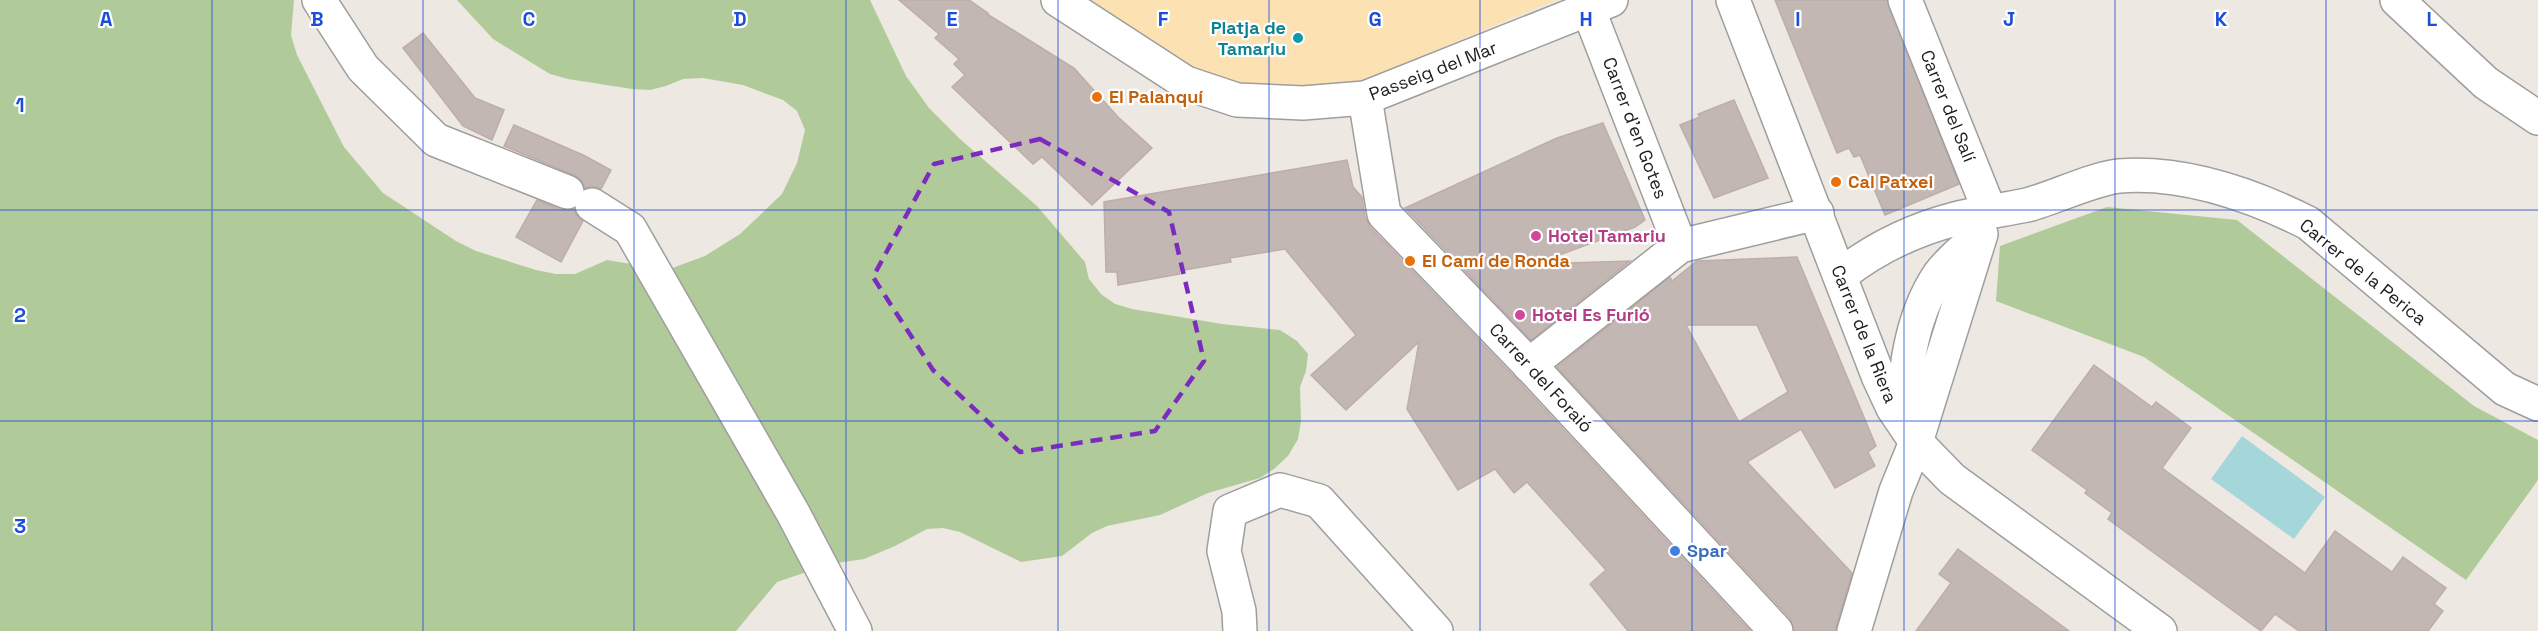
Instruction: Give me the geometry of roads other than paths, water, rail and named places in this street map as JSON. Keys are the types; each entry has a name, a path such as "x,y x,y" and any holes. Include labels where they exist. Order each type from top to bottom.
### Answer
{"street":[{"path":"318,0 363,68 436,140 579,198 630,229 793,513 855,631"},
{"name":"Passeig del Mar","path":"1058,0 1186,83 1236,100 1304,103 1365,98 1600,5"},
{"name":"Carrer de la Riera","path":"1733,0 1840,275 1892,381"},
{"name":"Carrer del Salí","path":"1905,0 1986,223"},
{"path":"2397,0 2486,83 2538,118"},
{"name":"Carrer d'en Gotes","path":"1600,5 1680,246"},
{"name":"Carrer del Foraió","path":"1365,98 1384,214 1529,365 1776,631"},
{"name":"Carrer de la Perica","path":"1840,275 1865,256 1913,233 1955,219 1986,223 2028,204 2118,176 2161,178 2206,184 2277,208 2308,223 2505,389 2538,404"},
{"path":"1529,365 1680,246 1816,213"},
{"path":"1854,631 1896,491 1916,441 1986,223"},
{"path":"1986,223 1940,275 1926,301 1892,381 1906,410 1916,441 1952,479 2160,631"},
{"path":"1892,381 1924,381 1941,363"},
{"path":"1240,631 1239,611 1224,551 1230,511 1280,490 1319,501 1436,631"}],"water":[{"path":"2242,436 2325,497 2294,539 2211,479"}],"place":[{"name":"Platja de Tamariu","path":"1298,38"},
{"name":"El Palanquí","path":"1097,97"},
{"name":"Cal Patxei","path":"1836,182"},
{"name":"Hotel Tamariu","path":"1536,236"},
{"name":"El Camí de Ronda","path":"1410,261"},
{"name":"Hotel Es Furió","path":"1520,315"},
{"name":"Spar","path":"1675,551"}]}
